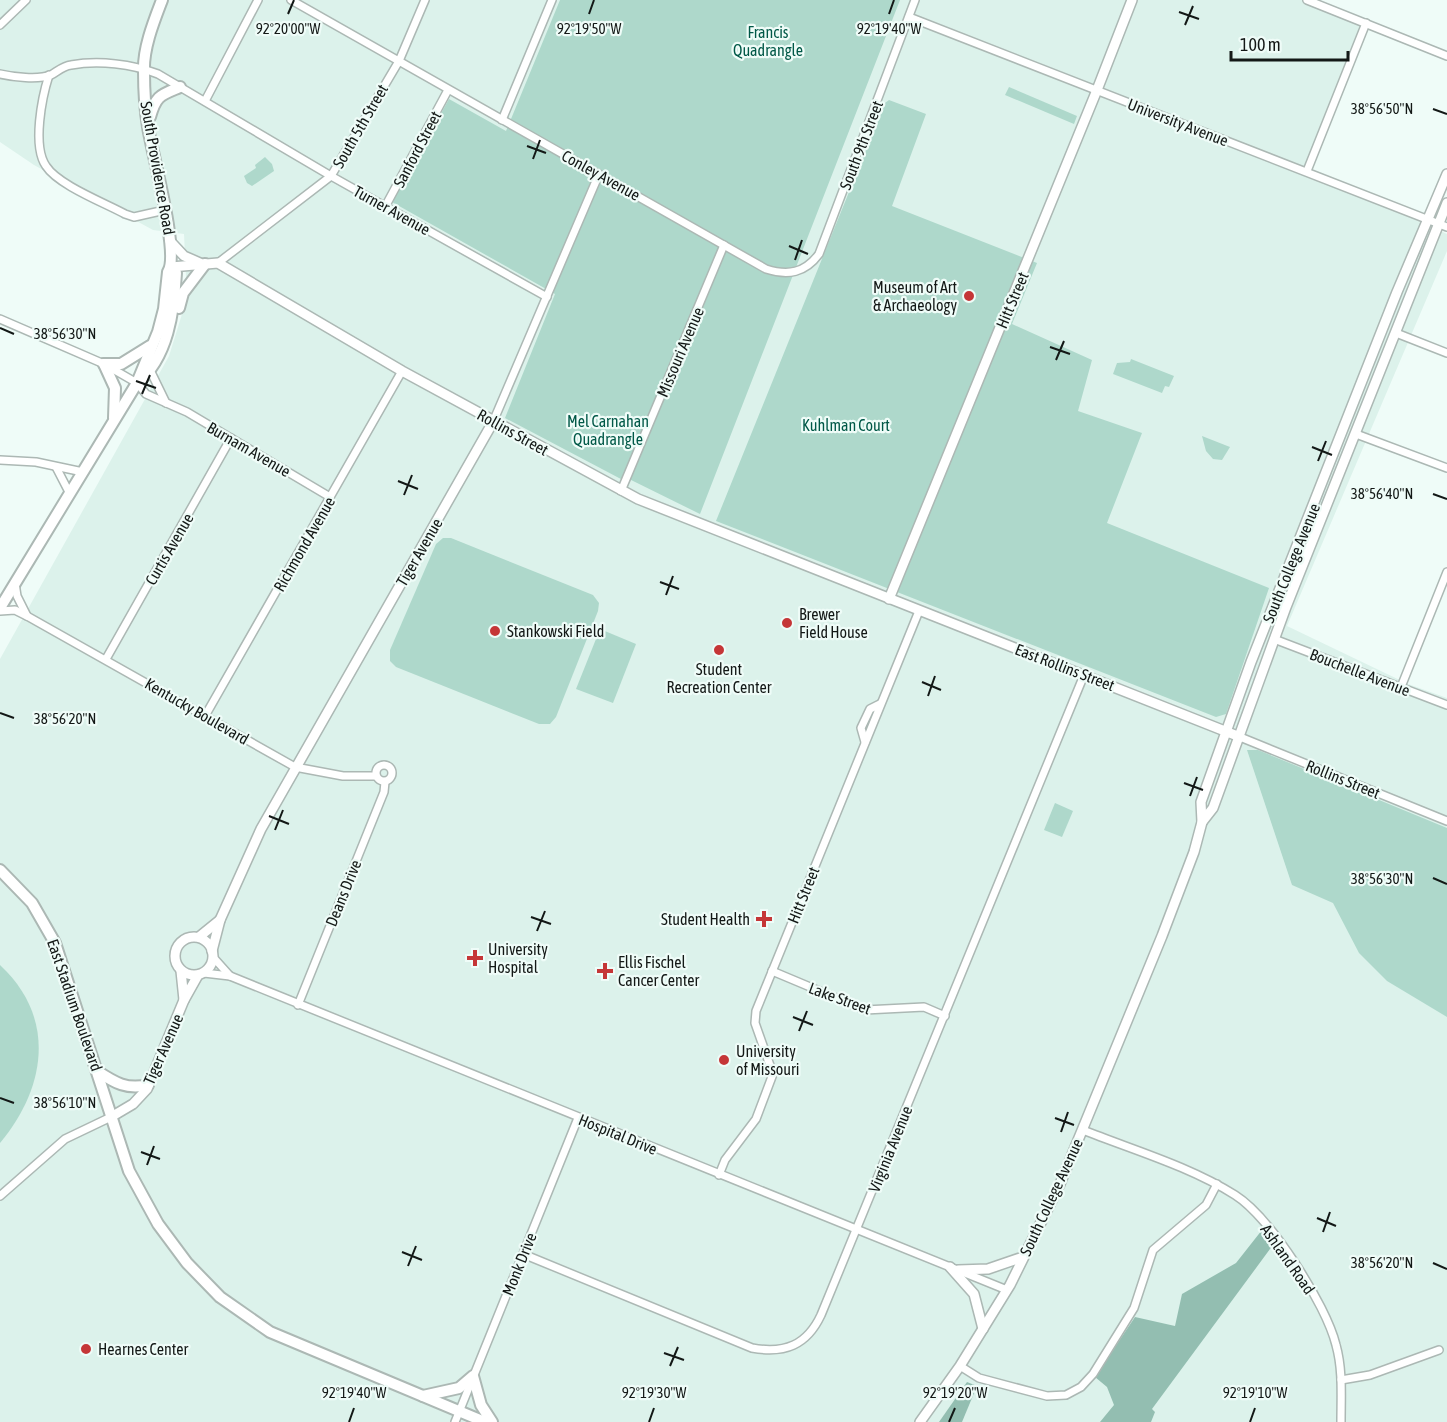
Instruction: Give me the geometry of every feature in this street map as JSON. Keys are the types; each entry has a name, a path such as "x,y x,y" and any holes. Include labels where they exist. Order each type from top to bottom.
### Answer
{"main road":[{"name":"South Providence Road","path":"136,383 150,370 164,309 168,272 171,267 165,210 147,126 144,68 154,22 162,0"},
{"path":"147,126 153,106 161,94 180,87"},
{"path":"114,421 115,388 104,364 126,362 172,336 183,293 205,264"},
{"name":"South Providence Road","path":"0,609 114,421 157,345"},
{"name":"East Stadium Boulevard","path":"0,870 32,903 52,936 129,1171 158,1224 187,1263 220,1297 270,1332 485,1422"},
{"path":"97,1071 123,1086 137,1088 148,1085"},
{"path":"423,1396 459,1388 473,1376 481,1405 492,1422"}],"street":[{"path":"0,26 26,0"},
{"path":"205,101 258,0"},
{"name":"South 5th Street","path":"218,263 331,176 399,61 425,0"},
{"path":"502,120 552,0"},
{"name":"South 9th Street","path":"788,274 801,271 819,254 915,0"},
{"name":"Hitt Street","path":"889,599 1132,0"},
{"path":"1307,0 1447,56"},
{"path":"1327,8 1330,0"},
{"name":"Conley Avenue","path":"294,1 766,269 788,274"},
{"name":"University Avenue","path":"909,16 1443,226"},
{"path":"1307,171 1366,23"},
{"path":"0,74 11,77 49,75 69,65 82,63 144,68"},
{"name":"Turner Avenue","path":"144,68 547,297"},
{"path":"49,75 41,104 41,153 46,168 125,214 134,217 165,210"},
{"name":"Sanford Street","path":"385,207 448,90"},
{"name":"Tiger Avenue","path":"213,954 220,920 261,829 493,422 599,174"},
{"name":"South College Avenue","path":"1202,822 1202,802 1226,732 1427,219 1447,174"},
{"name":"South College Avenue","path":"920,1422 960,1366 1007,1290 1083,1130 1162,936 1202,822 1213,808 1274,639 1396,333 1443,226 1447,203"},
{"path":"170,241 184,256 205,264"},
{"name":"Missouri Avenue","path":"621,491 724,245"},
{"path":"171,267 218,263"},
{"name":"Rollins Street","path":"218,263 402,371 621,491 710,529 889,599"},
{"name":"Burnam Avenue","path":"0,319 104,364 136,383 146,394 231,438 330,497"},
{"path":"1396,333 1447,353"},
{"path":"150,370 166,403"},
{"name":"Richmond Avenue","path":"205,716 402,371"},
{"path":"1356,434 1447,468"},
{"name":"Curtis Avenue","path":"106,659 231,438"},
{"path":"0,460 36,462 82,472"},
{"path":"56,467 70,494"},
{"path":"1401,687 1445,583 1447,572"},
{"path":"15,583 20,604 27,616"},
{"name":"East Rollins Street","path":"889,599 1240,737"},
{"name":"Kentucky Boulevard","path":"0,609 15,610 27,616 295,767 344,776 376,776 378,766 388,766 392,776 385,782"},
{"name":"Hitt Street","path":"719,1175 724,1160 756,1119 773,1074 754,1017 919,611"},
{"name":"Bouchelle Avenue","path":"1274,639 1447,705"},
{"name":"Virginia Avenue","path":"523,1254 720,1335 769,1351 796,1345 807,1338 816,1326 1084,675"},
{"name":"Rollins Street","path":"1240,737 1447,821"},
{"path":"376,776 385,782"},
{"name":"Deans Drive","path":"298,1005 384,792 385,782"},
{"name":"Tiger Avenue","path":"199,937 220,920"},
{"path":"199,937 205,940 213,954 201,974 181,971 175,961 176,948 185,938 199,937"},
{"name":"Hospital Drive","path":"213,954 230,976"},
{"name":"Tiger Avenue","path":"181,971 184,1000"},
{"name":"Lake Street","path":"772,971 865,1010 924,1007 945,1016"},
{"name":"Tiger Avenue","path":"111,1117 140,1098 148,1085 184,1000 201,974"},
{"name":"Hospital Drive","path":"201,974 230,976 1007,1290"},
{"path":"0,1196 65,1138 111,1117"},
{"name":"Monk Drive","path":"455,1422 578,1118"},
{"name":"Ashland Road","path":"1083,1130 1217,1184 1238,1196 1272,1231 1321,1307 1336,1345 1341,1380 1341,1422"},
{"path":"960,1366 979,1378 1047,1396 1066,1395 1081,1388 1093,1374 1134,1308 1153,1250 1206,1205 1217,1184"},
{"path":"954,1269 995,1267 1023,1257"},
{"path":"954,1269 974,1294 983,1329"},
{"path":"1341,1380 1370,1375 1438,1350"}],"shaded area":[{"name":"University of Missouri","path":"0,0 1305,0 1365,24 1305,170 1447,234 1447,251 1287,626 1408,684 1447,698 1447,1422 0,1422 0,659 169,356 187,298 184,234 153,230 34,165 0,142"}],"green space":[{"path":"560,0 900,0 700,514 627,478 625,481 505,418 555,294 392,202 449,99 506,131"},
{"path":"1009,87 1077,116 1074,124 1005,95"},
{"name":"Kuhlman Court","path":"889,100 926,114 892,206 1037,263 1012,324 1092,360 1078,411 1142,433 1107,523 1269,588 1226,714 1216,717 716,521 885,103"},
{"path":"265,157 272,164 274,171 252,186 247,183 244,176 256,168 255,165"},
{"path":"1131,359 1174,376 1169,387 1165,386 1162,393 1113,374 1117,363 1130,362"},
{"path":"1202,436 1230,447 1222,460 1213,459 1206,451"},
{"name":"Stankowski Field","path":"443,538 451,538 593,595 599,603 598,611 556,717 550,724 539,724 396,667 390,661 390,650 436,544"},
{"path":"600,629 636,644 613,703 576,689"},
{"path":"1247,750 1258,750 1447,828 1447,1017 1387,981 1359,953 1333,903 1292,885"},
{"path":"1055,803 1073,811 1062,837 1044,830"},
{"path":"0,965 18,986 31,1007 37,1030 39,1053 35,1076 27,1099 16,1122 0,1143"},
{"path":"1262,1230 1273,1245 1152,1409 1155,1412 1151,1422 1100,1422 1114,1405 1107,1387 1095,1377 1135,1317 1175,1326 1182,1294 1236,1263"},
{"path":"967,1382 977,1386 962,1422 939,1422"}],"place":[{"name":"Museum of Art & Archaeology","path":"969,296"},
{"name":"Brewer Field House","path":"787,623"},
{"name":"Stankowski Field","path":"495,631"},
{"name":"Student Recreation Center","path":"719,650"},
{"name":"Student Health","path":"764,919"},
{"name":"University Hospital","path":"475,958"},
{"name":"Ellis Fischel Cancer Center","path":"605,971"},
{"name":"University of Missouri","path":"724,1060"},
{"name":"Hearnes Center","path":"86,1349"}],"park label":[{"name":"Francis Quadrangle","path":"768,41"},
{"name":"Mel Carnahan Quadrangle","path":"608,430"}]}
